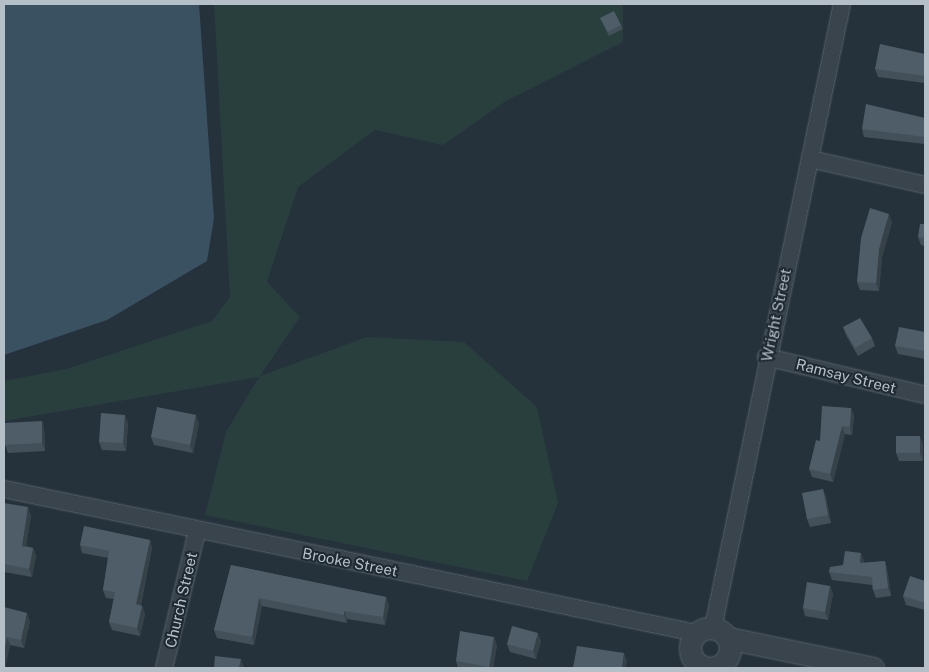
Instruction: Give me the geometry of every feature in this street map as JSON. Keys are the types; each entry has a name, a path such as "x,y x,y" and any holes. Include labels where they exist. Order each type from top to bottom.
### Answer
{"street":[{"name":"Wright Street","path":"712,633 766,357 842,4"},
{"path":"810,158 925,184"},
{"name":"Ramsay Street","path":"766,357 925,396"},
{"name":"Brooke Street","path":"4,489 197,532 712,633 873,668"},
{"name":"Church Street","path":"164,668 197,532"},
{"path":"712,633 730,650 725,661 715,668 702,667 690,652 712,633"}],"green space":[{"path":"214,4 623,4 623,42 506,101 443,145 375,130 298,187 267,282 300,317 260,376 367,337 464,342 537,407 558,503 527,581 205,515 226,432 259,377 4,421 4,381 66,369 212,321 230,297"}],"water":[{"path":"4,4 199,4 214,218 207,261 107,320 4,355"}],"building":[{"path":"614,11 621,25 608,32 600,18"},
{"path":"880,44 925,54 925,76 875,69"},
{"path":"866,104 925,118 925,137 862,129"},
{"path":"870,208 889,214 879,249 876,283 857,282 861,238"},
{"path":"920,224 925,224 925,238 918,237"},
{"path":"860,318 872,338 855,348 843,327"},
{"path":"899,327 925,332 925,351 895,346"},
{"path":"822,406 851,408 850,427 842,426 830,474 809,469 816,440 820,441"},
{"path":"157,407 196,415 190,445 151,437"},
{"path":"101,413 125,415 123,443 99,442"},
{"path":"42,421 42,443 5,445 4,423"},
{"path":"896,436 920,436 920,453 896,453"},
{"path":"823,489 828,515 807,519 802,493"},
{"path":"4,503 28,507 22,546 33,548 29,569 4,564"},
{"path":"84,526 150,540 136,604 142,606 137,628 109,622 115,592 103,590 109,551 80,545"},
{"path":"845,551 861,553 860,563 885,561 888,588 873,590 872,577 829,572 830,567 843,565"},
{"path":"231,565 386,597 383,617 344,611 344,615 259,598 252,637 214,630"},
{"path":"910,576 925,581 925,603 903,596"},
{"path":"807,582 830,586 825,612 803,608"},
{"path":"4,607 27,613 21,640 7,637 4,653"},
{"path":"512,626 538,633 533,651 507,644"},
{"path":"460,631 494,637 489,667 456,661"},
{"path":"577,646 624,653 622,668 573,668"},
{"path":"215,656 241,659 239,668 214,668"}]}
